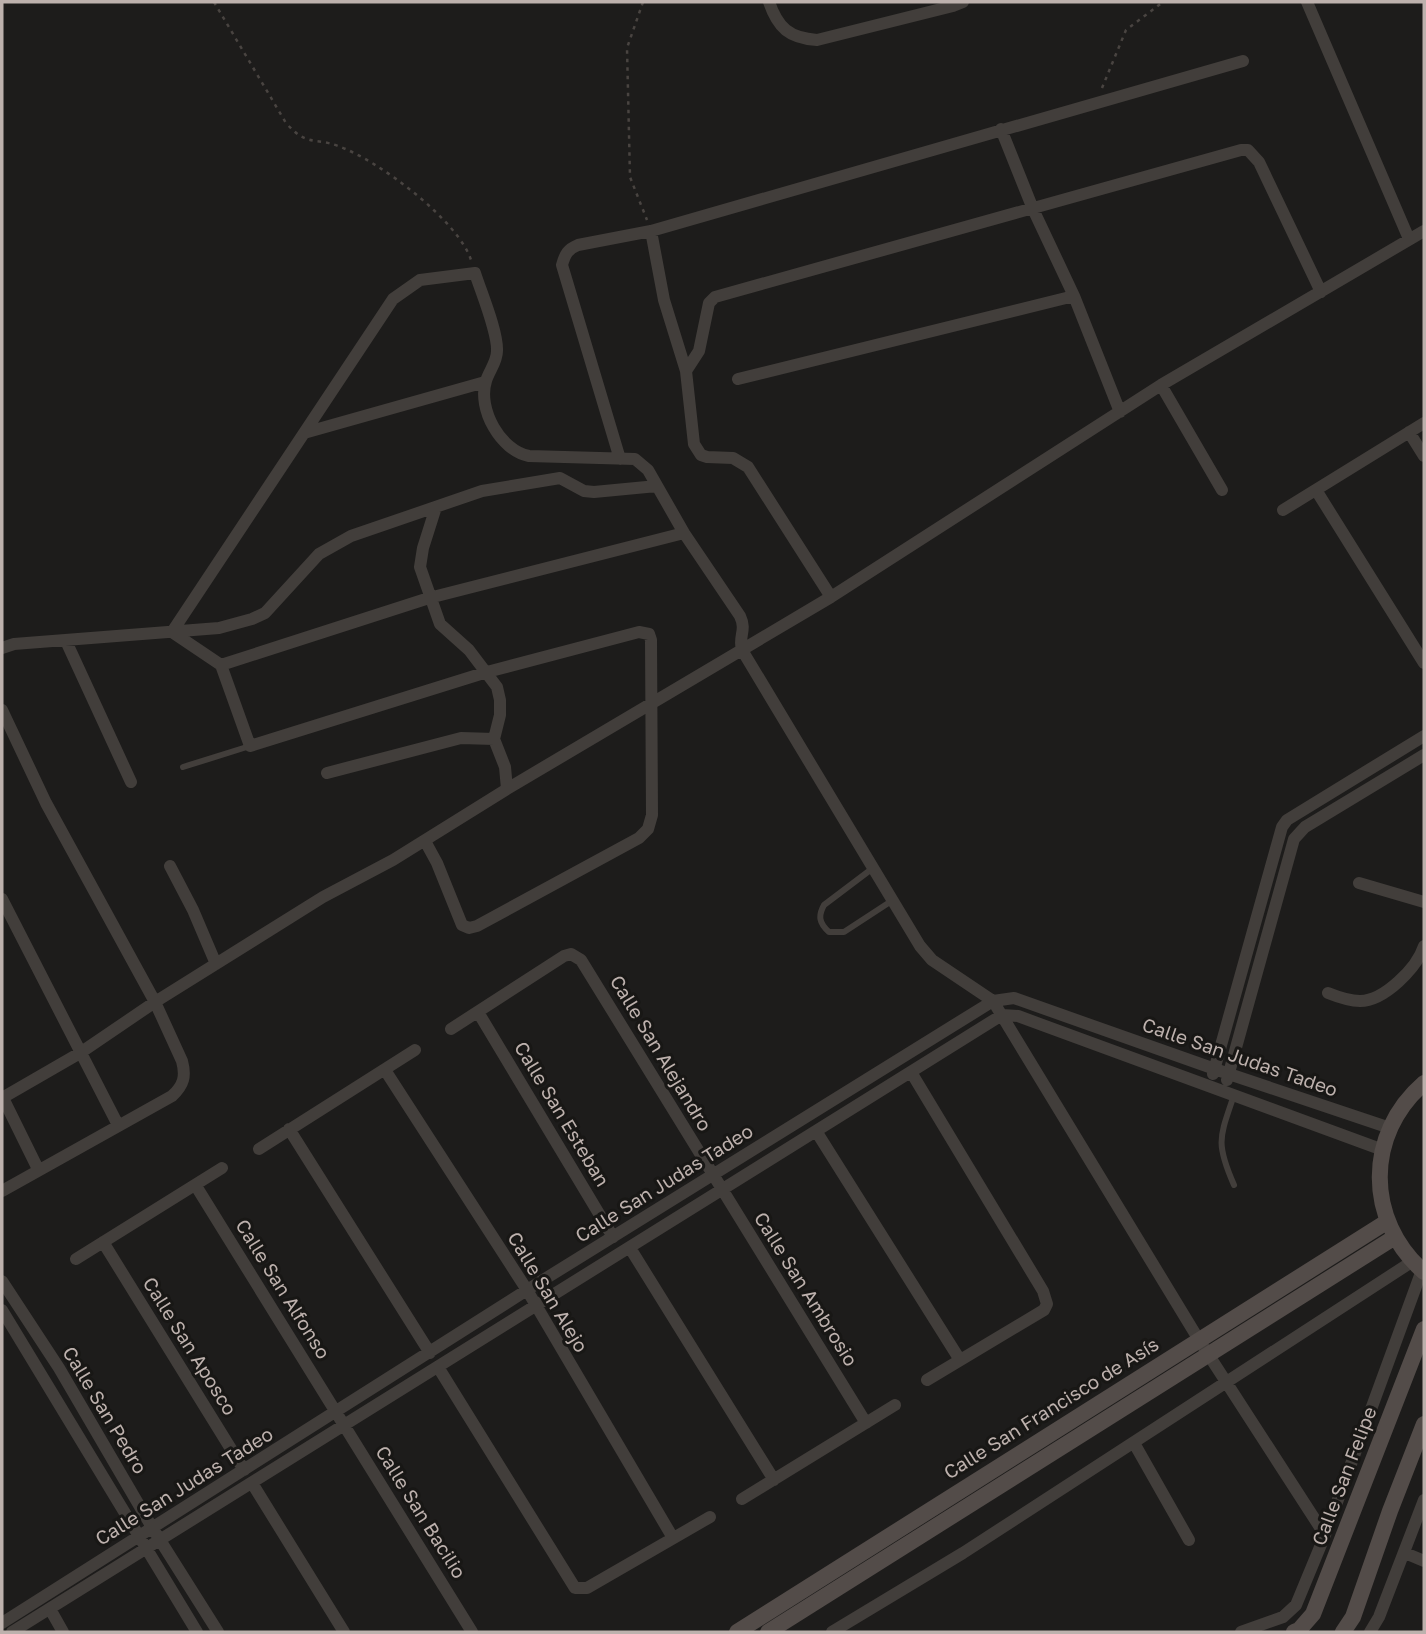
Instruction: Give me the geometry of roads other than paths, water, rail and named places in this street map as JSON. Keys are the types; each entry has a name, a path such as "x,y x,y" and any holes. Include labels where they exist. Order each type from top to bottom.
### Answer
{"main road":[{"path":"1420,1267 1395,1237 1378,1182 1390,1128 1411,1094 1424,1083"},
{"name":"Calle San Francisco de Asís","path":"737,1632 1388,1221"},
{"name":"Calle San Francisco de Asís","path":"768,1632 1395,1237"},
{"name":"Calle San Felipe","path":"1294,1632 1313,1615 1424,1329"},
{"path":"1343,1632 1353,1618 1424,1424"}],"street":[{"path":"769,2 774,16 785,29 798,38 817,40 963,2"},
{"path":"1307,2 1409,239"},
{"path":"620,459 562,265 570,248 651,231 1243,61"},
{"path":"1001,130 1074,296 1120,412"},
{"path":"686,371 699,351 709,303 715,297 1241,150 1248,150 1259,162 1321,292"},
{"path":"651,231 664,300 686,371 692,433 697,450 707,457 738,460 748,467 831,597"},
{"path":"38,1169 2,1097 80,1054 155,1002 323,897 425,841 507,789 831,597 1161,386 1424,231"},
{"path":"172,632 393,299 420,281 475,273 498,351 485,382 485,411 507,445 516,454 529,456 635,459 643,463 684,533 742,621 742,650 920,946 932,960 993,1001 1199,1340 1325,1535"},
{"path":"738,379 1074,296"},
{"path":"303,433 485,382"},
{"path":"1161,386 1222,491"},
{"path":"1283,509 1424,423"},
{"path":"1409,432 1424,456"},
{"path":"2,648 219,628 252,620 265,612 319,554 334,545 482,491 560,478 584,491 594,492 657,486"},
{"path":"1316,490 1424,663"},
{"path":"436,507 423,548 420,568 440,624 469,650 497,687 500,715 494,738 505,768 507,789"},
{"path":"221,665 429,598 684,533"},
{"path":"172,632 213,657 221,665 250,746 487,672 644,631 649,634 652,815 648,829 639,838 469,928 462,925 437,863 425,841"},
{"path":"66,641 131,782"},
{"path":"2,710 46,803 155,1002 182,1061 184,1080 180,1089 172,1096 2,1191"},
{"path":"1210,1085 1282,827 1287,820 1424,736"},
{"path":"327,773 461,737 494,738"},
{"path":"1229,1093 1229,1074 1294,839 1305,827 1424,755"},
{"path":"170,866 216,964"},
{"path":"1359,883 1424,902"},
{"path":"2,899 118,1125"},
{"path":"1328,993 1361,1002 1372,999 1412,969 1424,946"},
{"name":"Calle San Alejandro","path":"478,1012 564,956 571,954 583,962 713,1176"},
{"name":"Calle San Judas Tadeo","path":"12,1632 50,1609 244,1470 527,1290 993,1001 1014,999 1390,1128"},
{"path":"451,1029 478,1012"},
{"name":"Calle San Esteban","path":"478,1012 613,1237"},
{"name":"Calle San Judas Tadeo","path":"156,1534 252,1483 1002,1015 1018,1016 1383,1150"},
{"path":"259,1149 415,1051"},
{"name":"Calle San Alejo","path":"385,1070 527,1290 673,1538"},
{"path":"911,1072 1047,1298 1044,1310 927,1380"},
{"path":"289,1129 430,1353"},
{"path":"816,1131 960,1360"},
{"path":"76,1259 222,1168"},
{"name":"Calle San Ambrosio","path":"713,1176 866,1423"},
{"name":"Calle San Alfonso","path":"196,1186 337,1412"},
{"name":"Calle San Aposco","path":"103,1242 244,1470"},
{"path":"629,1248 774,1480"},
{"path":"832,1632 963,1553 1227,1383 1420,1267"},
{"path":"1241,1632 1283,1617 1296,1605 1325,1535 1420,1267"},
{"name":"Calle San Pedro","path":"2,1281 59,1368 156,1534 218,1632"},
{"name":"Calle San Pedro","path":"2,1310 197,1632"},
{"path":"438,1367 575,1588 587,1588 710,1517"},
{"path":"742,1499 895,1405"},
{"name":"Calle San Bacilio","path":"337,1412 472,1632"},
{"path":"1134,1443 1189,1540"},
{"path":"252,1483 344,1632"},
{"path":"1370,1632 1379,1617 1424,1500"},
{"name":"Calle San Judas Tadeo","path":"2,1623 142,1543"},
{"path":"1405,1553 1424,1561"},
{"path":"50,1609 64,1632"}],"lane":[{"path":"183,767 250,746"},
{"path":"873,868 824,905 820,913 821,925 829,932 844,932 893,900"},
{"path":"1229,1093 1220,1138 1223,1162 1234,1185"}]}
